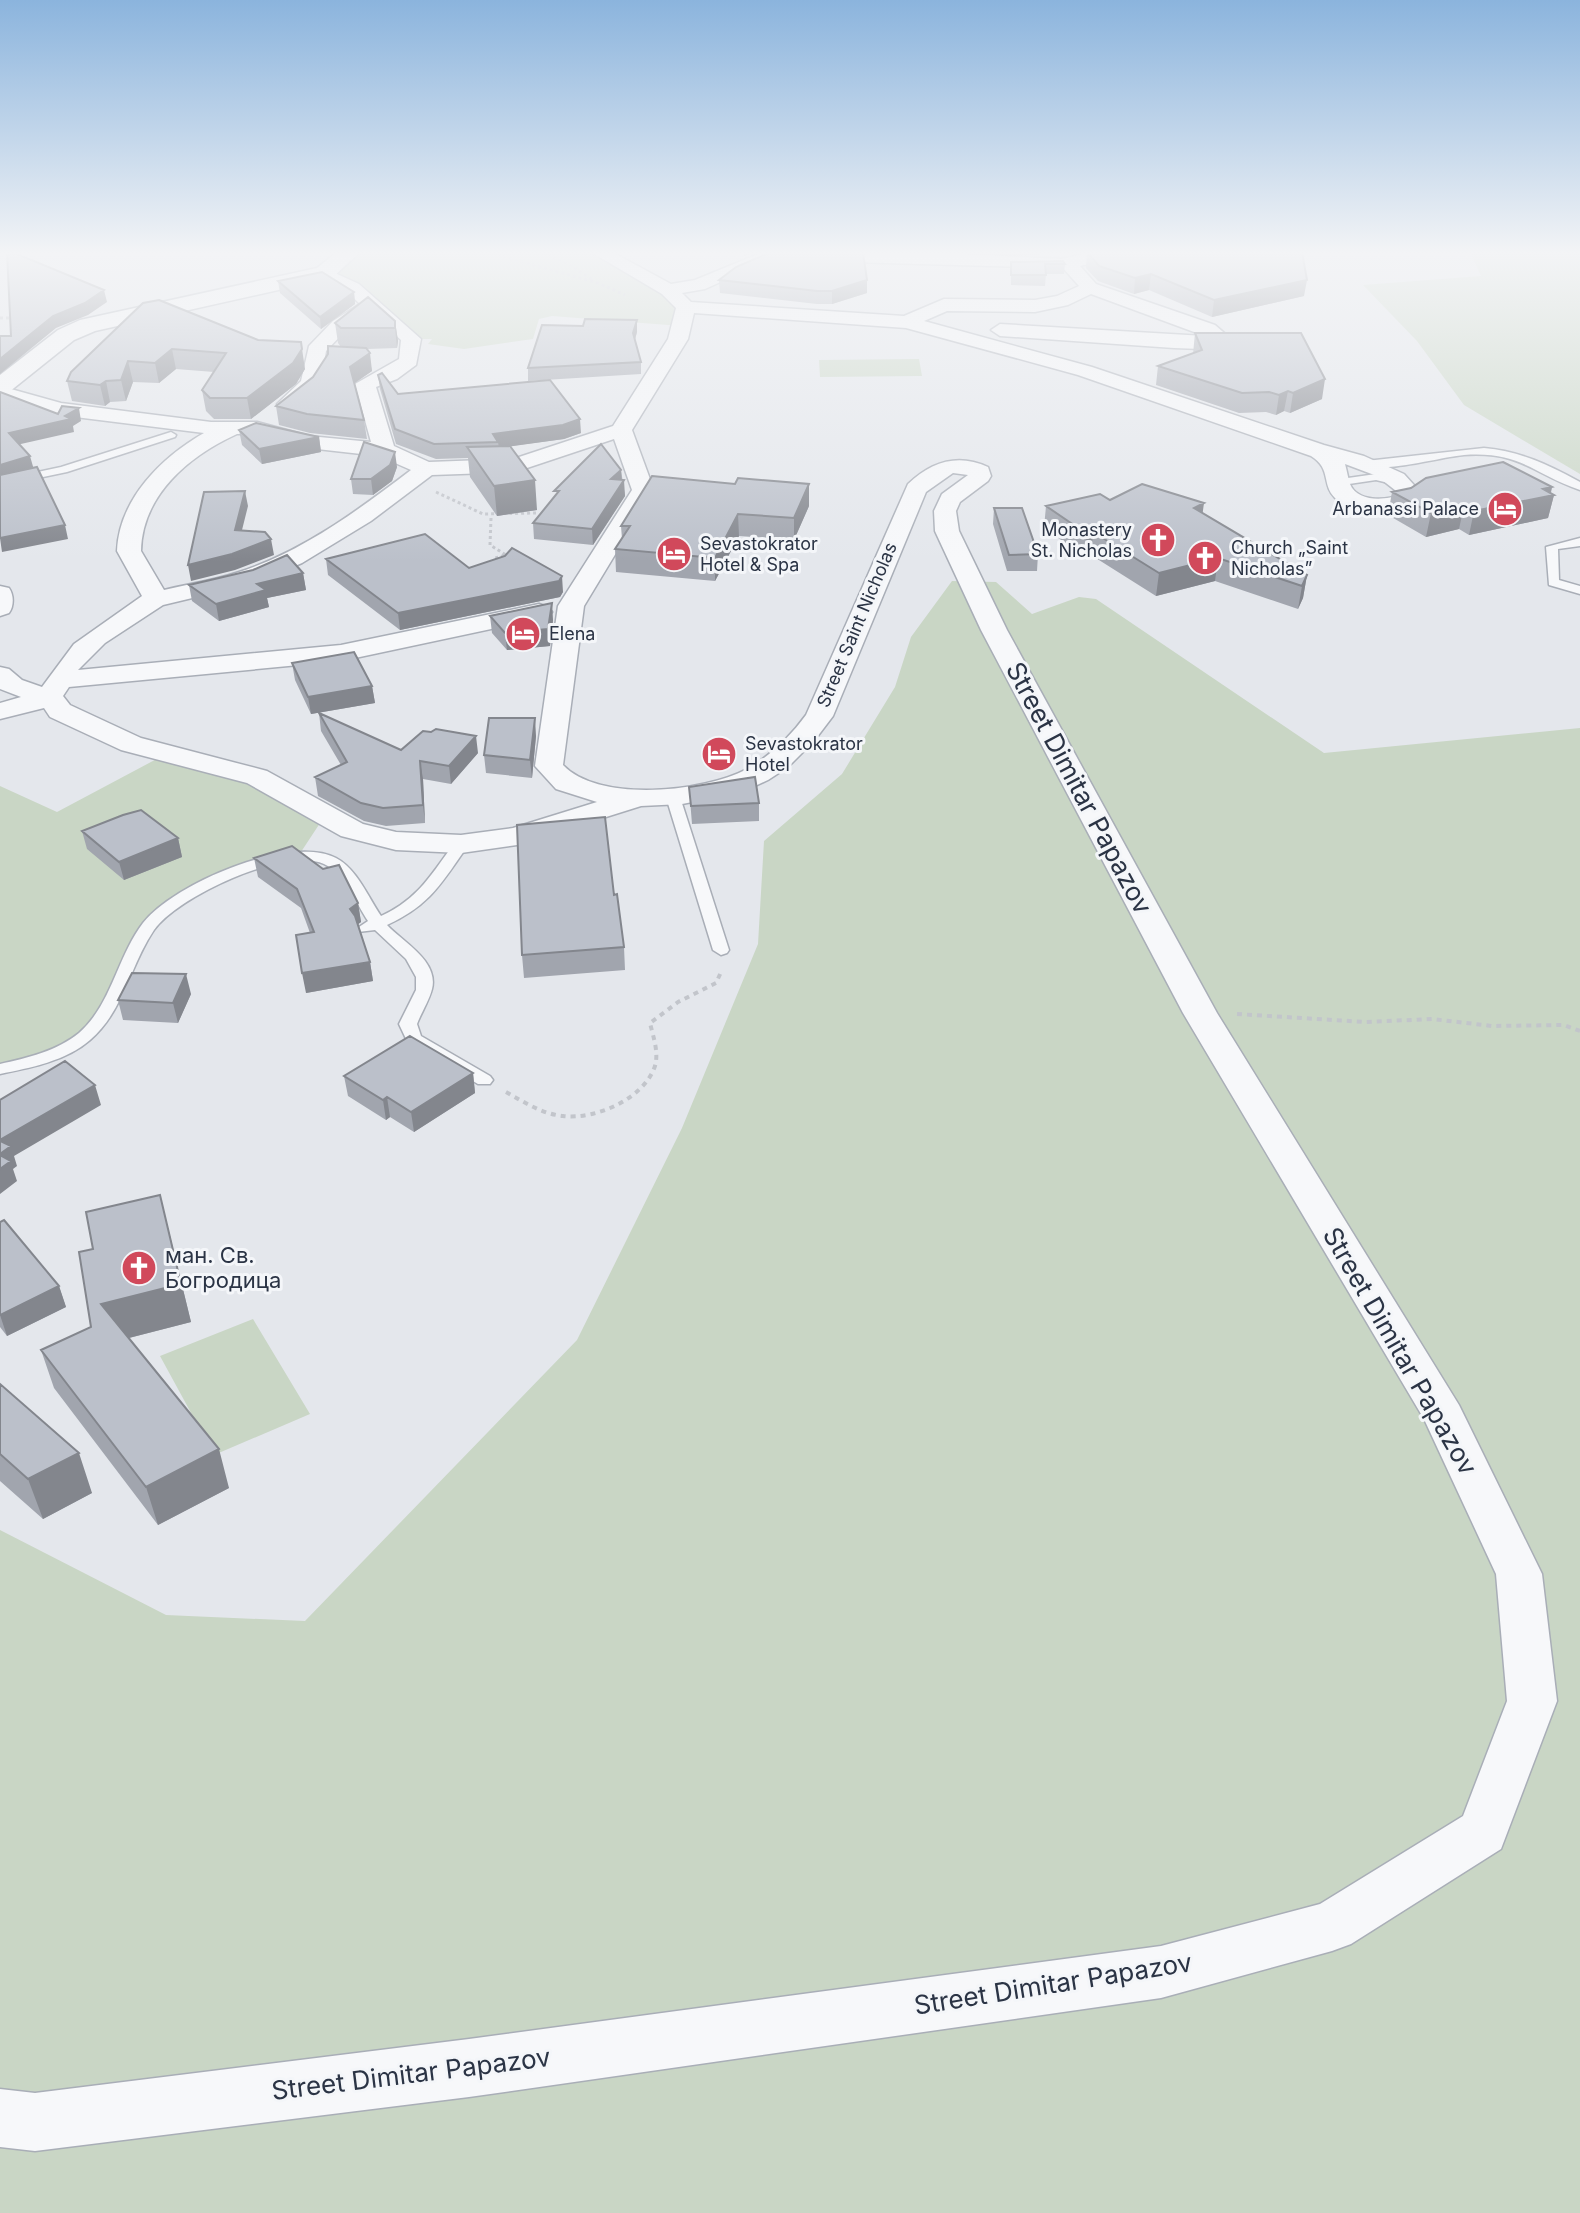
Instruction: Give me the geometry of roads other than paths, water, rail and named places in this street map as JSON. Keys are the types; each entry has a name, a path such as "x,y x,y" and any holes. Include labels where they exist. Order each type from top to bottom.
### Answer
{"street":[{"path":"0,389 41,355"},
{"path":"155,599 153,589 137,570 128,550 144,501 196,446 245,428 306,390 318,370 317,355"},
{"path":"310,382 365,384 390,375 409,361 410,355"},
{"path":"0,711 54,689 71,661 115,623 155,599 247,577 290,560 360,517 418,476 515,465 621,430 668,355"},
{"path":"1028,355 1085,371 1319,451 1366,464 1407,486 1411,490 1410,498 1391,504 1360,501 1340,490 1333,462 1319,451"},
{"path":"365,384 384,450"},
{"path":"0,389 59,409 245,428 308,442 384,450 418,476"},
{"name":"Street Saint Nicholas","path":"621,430 643,490 571,606 549,766 566,783 596,792 639,798 673,797 745,781 776,763 803,740 819,716 916,489 928,476 953,466 973,468 981,474 950,499 945,511 947,531 965,570"},
{"name":"Street Dimitar Papazov","path":"0,2118 35,2122 501,2063 1161,1972 1332,1926 1483,1832 1532,1701 1519,1574 1444,1416 1200,1013 1001,643 965,570"},
{"path":"0,593 0,608"},
{"path":"0,675 13,686 54,689 341,653 571,606"},
{"path":"54,689 60,711 131,744 257,777 352,830 396,841 461,844 517,836 639,798"}],"lane":[{"path":"136,417 196,446"},
{"path":"0,483 63,470 171,435"},
{"path":"1366,464 1499,452 1518,456 1580,487"},
{"path":"1580,542 1552,547 1553,582 1580,590"},
{"path":"673,797 721,950"},
{"path":"370,926 407,910 422,898 461,844"},
{"path":"0,1069 63,1050 86,1035 127,970 148,926 161,911 189,893 215,882 280,857 299,855 328,860 347,876 370,926 419,964 425,985 408,1024 414,1039 484,1080"}],"place":[{"name":"Arbanassi Palace","path":"1505,509"},
{"name":"Monastery St. Nicholas","path":"1158,540"},
{"name":"Sevastokrator Hotel & Spa","path":"674,554"},
{"name":"Church „Saint Nicholas”","path":"1205,558"},
{"name":"Elena","path":"523,634"},
{"name":"Sevastokrator Hotel","path":"719,754"},
{"name":"ман. Св. Богродица","path":"139,1268"}]}
